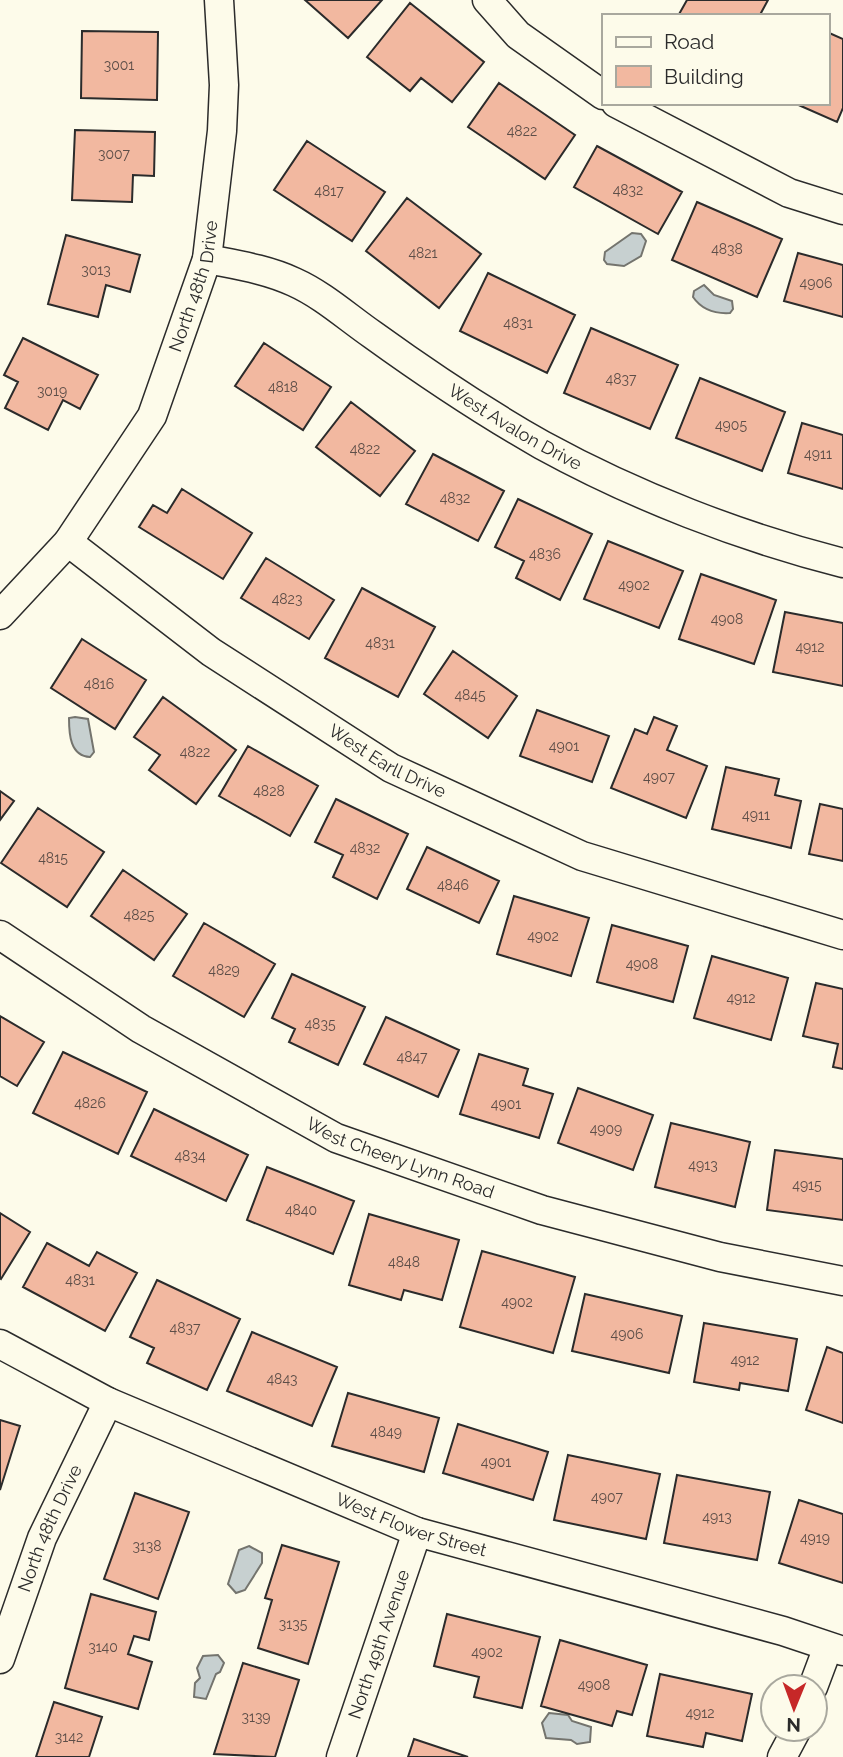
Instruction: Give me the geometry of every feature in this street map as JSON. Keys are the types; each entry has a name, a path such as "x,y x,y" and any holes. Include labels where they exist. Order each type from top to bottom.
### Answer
{"street":[{"name":"North 48th Drive","path":"68,542 152,416 207,259 222,131 224,85 219,0"},
{"path":"487,0 518,35 602,94"},
{"path":"620,105 789,193 843,210"},
{"name":"West Avalon Drive","path":"207,259 268,271 323,297 464,397 543,445 625,484 735,529 843,563"},
{"path":"0,615 68,542"},
{"name":"West Earll Drive","path":"68,542 211,652 391,768 582,856 843,935"},
{"name":"West Cheery Lynn Road","path":"0,936 141,1029 336,1138 542,1210 720,1257 843,1281"},
{"name":"West Flower Street","path":"0,1344 108,1402 417,1532 783,1631 835,1649"},
{"name":"North 48th Drive","path":"0,1659 42,1538 108,1402"},
{"name":"North 49th Avenue","path":"341,1757 417,1532"},
{"path":"821,1673 835,1649"}],"shaded area":[{"path":"632,233 641,234 646,241 641,256 624,266 607,264 604,260 605,252"},
{"path":"704,285 714,295 732,301 733,309 730,313 719,313 700,305 693,297 694,291"},
{"path":"69,718 88,719 94,752 90,757 78,753 72,743"},
{"path":"249,1546 262,1553 262,1563 245,1590 236,1593 228,1584 239,1550"},
{"path":"218,1655 224,1663 216,1674 206,1699 194,1697 195,1683 200,1678 197,1668 203,1656"},
{"path":"549,1713 568,1715 572,1721 591,1727 590,1742 577,1744 571,1740 546,1738 542,1723"}],"building":[{"path":"305,0 382,0 348,38"},
{"path":"687,0 768,0 763,14 679,14"},
{"path":"410,3 484,62 452,102 421,78 410,91 367,57"},
{"path":"82,31 158,32 157,100 81,98"},
{"path":"829,33 843,39 843,108 837,122 799,105 829,105"},
{"path":"499,83 575,135 545,179 468,127"},
{"path":"75,130 155,132 154,176 133,175 132,202 72,200"},
{"path":"307,141 385,192 352,241 274,190"},
{"path":"597,146 682,192 658,234 574,187"},
{"path":"407,198 481,254 439,308 366,251"},
{"path":"697,202 782,239 757,297 672,260"},
{"path":"66,235 140,255 130,292 106,285 98,317 48,304"},
{"path":"798,253 843,265 843,317 784,301"},
{"path":"488,273 575,315 547,373 460,331"},
{"path":"591,328 678,365 650,429 564,393"},
{"path":"23,338 98,375 80,409 63,400 48,430 5,408 18,382 4,375"},
{"path":"264,343 331,387 303,430 235,386"},
{"path":"700,378 785,412 762,471 676,438"},
{"path":"351,402 415,451 380,496 316,447"},
{"path":"802,423 843,435 843,489 788,473"},
{"path":"433,454 504,491 478,541 406,504"},
{"path":"182,489 252,533 223,579 139,527 153,505 167,513"},
{"path":"518,499 592,534 560,600 516,578 524,561 495,547"},
{"path":"608,541 683,571 659,628 584,599"},
{"path":"266,558 334,600 309,639 241,598"},
{"path":"701,574 776,600 754,664 679,639"},
{"path":"362,588 435,627 398,697 325,658"},
{"path":"785,612 843,623 843,686 773,672"},
{"path":"82,639 146,680 115,729 51,688"},
{"path":"453,651 517,696 488,738 424,694"},
{"path":"163,697 236,750 196,804 149,770 160,755 134,737"},
{"path":"537,710 609,736 592,782 520,756"},
{"path":"654,717 677,726 667,750 707,766 686,818 611,788 635,729 647,734"},
{"path":"248,746 318,786 290,836 219,796"},
{"path":"726,767 779,779 775,795 801,801 791,848 712,829"},
{"path":"0,791 14,801 0,820"},
{"path":"336,799 408,834 377,899 333,877 343,855 315,842"},
{"path":"820,804 843,809 843,861 809,854"},
{"path":"38,808 104,852 67,907 1,863"},
{"path":"427,847 499,881 479,923 407,889"},
{"path":"123,870 187,914 154,960 91,916"},
{"path":"514,896 589,918 571,976 497,954"},
{"path":"204,923 275,964 244,1017 173,976"},
{"path":"612,925 688,946 673,1002 597,982"},
{"path":"712,956 788,978 771,1040 694,1018"},
{"path":"292,974 365,1007 338,1065 289,1042 295,1029 272,1018"},
{"path":"816,983 843,989 843,1069 833,1067 838,1044 803,1036"},
{"path":"0,1016 44,1042 17,1086 0,1076"},
{"path":"386,1017 459,1050 438,1097 364,1064"},
{"path":"63,1052 147,1092 118,1154 33,1113"},
{"path":"479,1054 528,1069 523,1085 553,1094 539,1138 460,1114"},
{"path":"578,1088 653,1115 633,1170 558,1143"},
{"path":"154,1109 248,1155 226,1201 131,1156"},
{"path":"671,1123 750,1142 735,1207 655,1187"},
{"path":"775,1150 843,1159 843,1220 767,1210"},
{"path":"267,1167 354,1201 333,1254 247,1220"},
{"path":"0,1213 30,1232 1,1279 0,1278"},
{"path":"369,1214 459,1240 442,1300 404,1290 401,1300 349,1285"},
{"path":"47,1243 89,1266 97,1252 137,1273 105,1331 23,1287"},
{"path":"482,1251 575,1277 553,1353 460,1327"},
{"path":"157,1280 240,1319 207,1390 147,1363 154,1348 130,1337"},
{"path":"585,1294 682,1316 669,1373 572,1351"},
{"path":"704,1323 797,1339 788,1391 740,1383 739,1390 694,1382"},
{"path":"252,1332 337,1367 312,1426 227,1391"},
{"path":"827,1347 843,1353 843,1423 806,1410"},
{"path":"348,1393 439,1418 424,1472 332,1446"},
{"path":"0,1420 20,1426 0,1490"},
{"path":"458,1424 548,1452 533,1500 443,1473"},
{"path":"568,1455 660,1474 646,1539 554,1520"},
{"path":"677,1475 770,1492 757,1560 664,1543"},
{"path":"135,1493 189,1512 158,1599 104,1579"},
{"path":"799,1500 843,1514 843,1583 779,1563"},
{"path":"282,1545 339,1562 308,1664 258,1648 272,1600 265,1598"},
{"path":"91,1594 156,1612 149,1640 134,1636 128,1654 152,1662 138,1709 65,1688"},
{"path":"447,1614 540,1637 522,1708 474,1697 479,1677 434,1666"},
{"path":"560,1640 647,1665 632,1715 617,1711 612,1726 541,1706"},
{"path":"243,1663 299,1680 275,1757 214,1754"},
{"path":"660,1674 752,1694 742,1741 706,1733 703,1747 647,1736"},
{"path":"54,1702 102,1717 89,1757 36,1757"},
{"path":"414,1739 468,1757 408,1757"}]}
